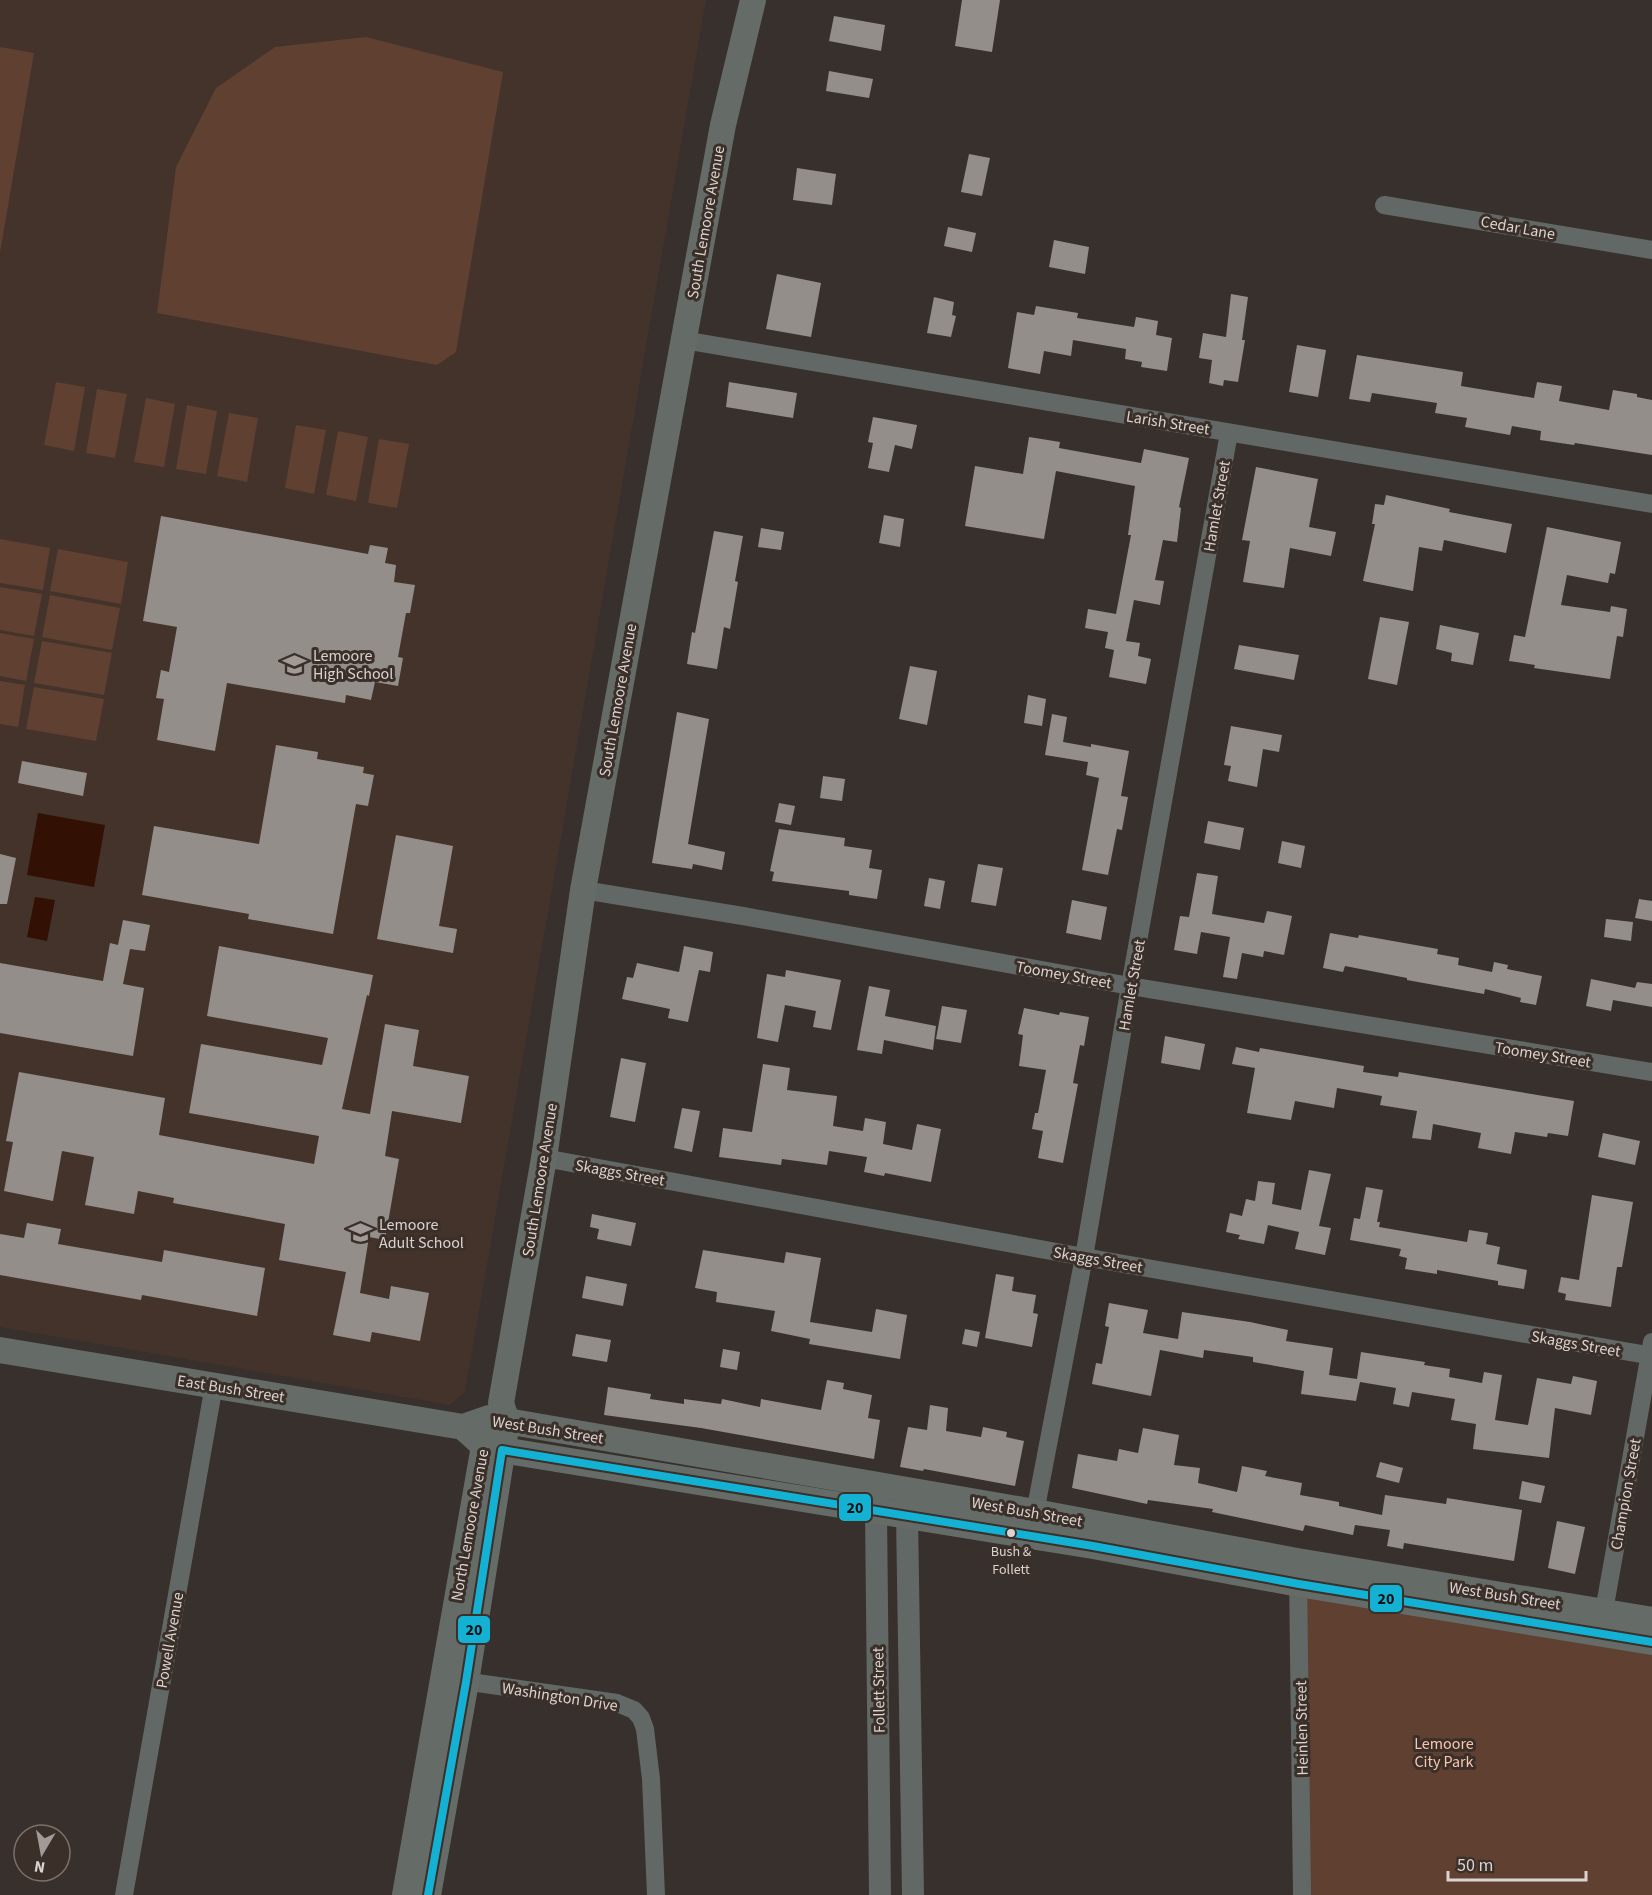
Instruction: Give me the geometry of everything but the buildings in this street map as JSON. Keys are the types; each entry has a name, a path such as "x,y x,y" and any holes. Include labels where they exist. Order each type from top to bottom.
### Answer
{"main road":[{"name":"South Lemoore Avenue","path":"499,1414 544,1158 583,890 723,125 753,0"},
{"name":"East Bush Street","path":"0,1350 463,1427"},
{"name":"West Bush Street","path":"463,1427 499,1414 910,1491 1033,1524 1298,1572 1602,1622 1652,1620"},
{"name":"North Lemoore Avenue","path":"428,1895 454,1679 499,1414"},
{"name":"West Bush Street","path":"463,1427 493,1448 907,1516 1033,1524"},
{"name":"West Bush Street","path":"1602,1622 1652,1642"},
{"name":"North Lemoore Avenue","path":"405,1895 454,1679"}],"street":[{"name":"Cedar Lane","path":"1384,205 1652,250"},
{"name":"Larish Street","path":"683,340 1652,504"},
{"name":"Hamlet Street","path":"1033,1524 1084,1257 1229,433"},
{"name":"Toomey Street","path":"583,890 743,916 1130,986 1652,1072"},
{"name":"Skaggs Street","path":"544,1158 1084,1257 1651,1351"},
{"name":"Champion Street","path":"1602,1622 1651,1351"},
{"name":"Powell Avenue","path":"124,1895 214,1385"},
{"name":"Follett Street","path":"879,1485 876,1511 880,1895"},
{"name":"Follett Street","path":"910,1491 907,1516 913,1895"},
{"name":"Heinlen Street","path":"1298,1572 1302,1895"},
{"name":"Washington Drive","path":"454,1679 617,1703 634,1710 641,1718 651,1779 656,1895"}],"shaded area":[{"name":"Lemoore High School","path":"0,0 706,0 465,1392 450,1405 0,1327"},
{"path":"38,813 105,825 94,887 27,875"},
{"path":"35,897 55,900 47,941 27,937"}],"green space":[{"path":"366,37 503,72 456,352 437,365 157,313 176,167 216,88 275,47"},
{"path":"0,47 34,53 0,253"},
{"path":"56,382 85,387 74,451 44,445"},
{"path":"97,389 127,394 115,458 86,453"},
{"path":"146,398 175,404 164,467 134,462"},
{"path":"187,405 217,411 206,474 176,469"},
{"path":"229,413 258,418 247,482 217,476"},
{"path":"296,425 326,430 314,494 285,488"},
{"path":"338,431 368,437 356,501 326,495"},
{"path":"379,439 409,444 397,508 368,503"},
{"path":"0,539 50,548 43,590 0,583"},
{"path":"58,549 128,562 121,604 50,591"},
{"path":"0,587 42,594 34,636 0,630"},
{"path":"50,595 120,608 112,650 42,637"},
{"path":"0,633 34,639 26,681 0,676"},
{"path":"42,641 112,653 104,695 34,683"},
{"path":"0,681 25,685 18,727 0,724"},
{"path":"34,687 104,699 96,741 26,729"},
{"name":"Lemoore City Park","path":"1299,1584 1652,1642 1652,1895 1302,1895"}],"transit line":[{"name":"20","path":"428,1895 466,1682 502,1450 1093,1546 1299,1584 1652,1642"}],"place":[{"name":"Lemoore High School","path":"295,664"},
{"name":"Lemoore Adult School","path":"361,1233"},
{"name":"Bush & Follett","path":"1011,1533"}]}
